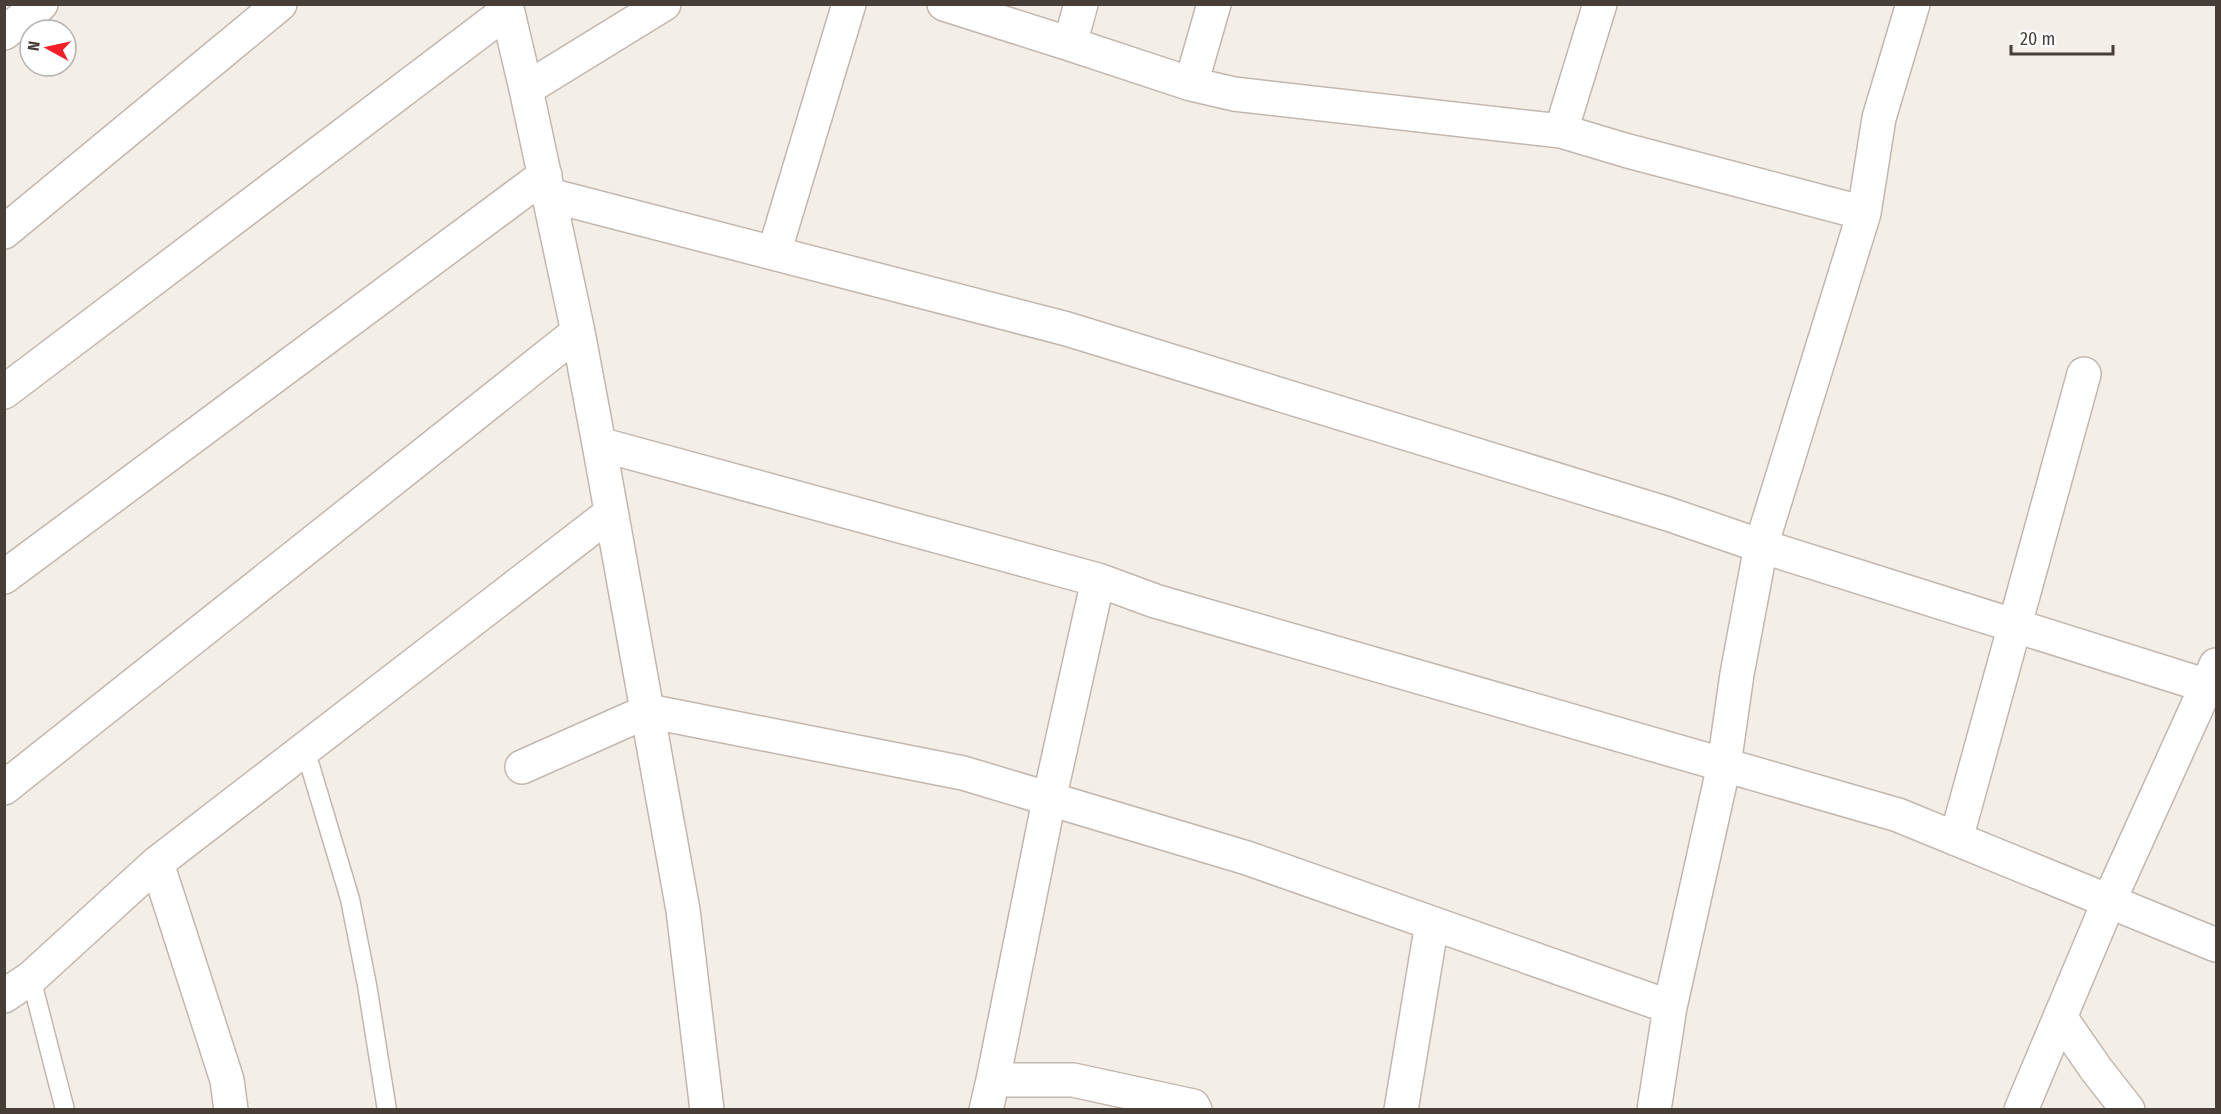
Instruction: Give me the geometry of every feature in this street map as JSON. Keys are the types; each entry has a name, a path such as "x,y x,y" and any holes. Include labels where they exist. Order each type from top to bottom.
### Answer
{"street":[{"path":"4,33 41,4"},
{"path":"4,232 280,4"},
{"path":"526,89 664,4"},
{"path":"774,254 849,4"},
{"path":"944,4 1191,84 1234,94 1561,131 1628,151 1864,213"},
{"path":"1070,44 1081,4"},
{"path":"1191,84 1214,4"},
{"path":"1561,131 1600,4"},
{"path":"1654,1110 1670,1007 1724,765 1737,674 1761,546 1864,213 1879,118 1913,4"},
{"path":"4,392 507,8 578,332 648,711 683,910 707,1110"},
{"path":"4,577 463,234 547,185 774,254 1067,329 1668,514 1761,546 2015,625 2212,675 2109,901 2021,1110"},
{"path":"4,788 578,332"},
{"path":"1956,839 2084,374"},
{"path":"599,444 1098,580 1155,601 1898,815 2217,945"},
{"path":"4,996 31,978 157,863 611,513"},
{"path":"1098,580 1049,800 990,1095 1073,1080 1199,1108"},
{"path":"522,767 648,711 963,773 1247,858 1670,1007"},
{"path":"157,863 227,1080 231,1110"},
{"path":"1401,1110 1432,923"},
{"path":"2061,1017 2127,1110"}],"lane":[{"path":"305,749 350,899 367,985 387,1110"},
{"path":"31,978 65,1110"}]}
